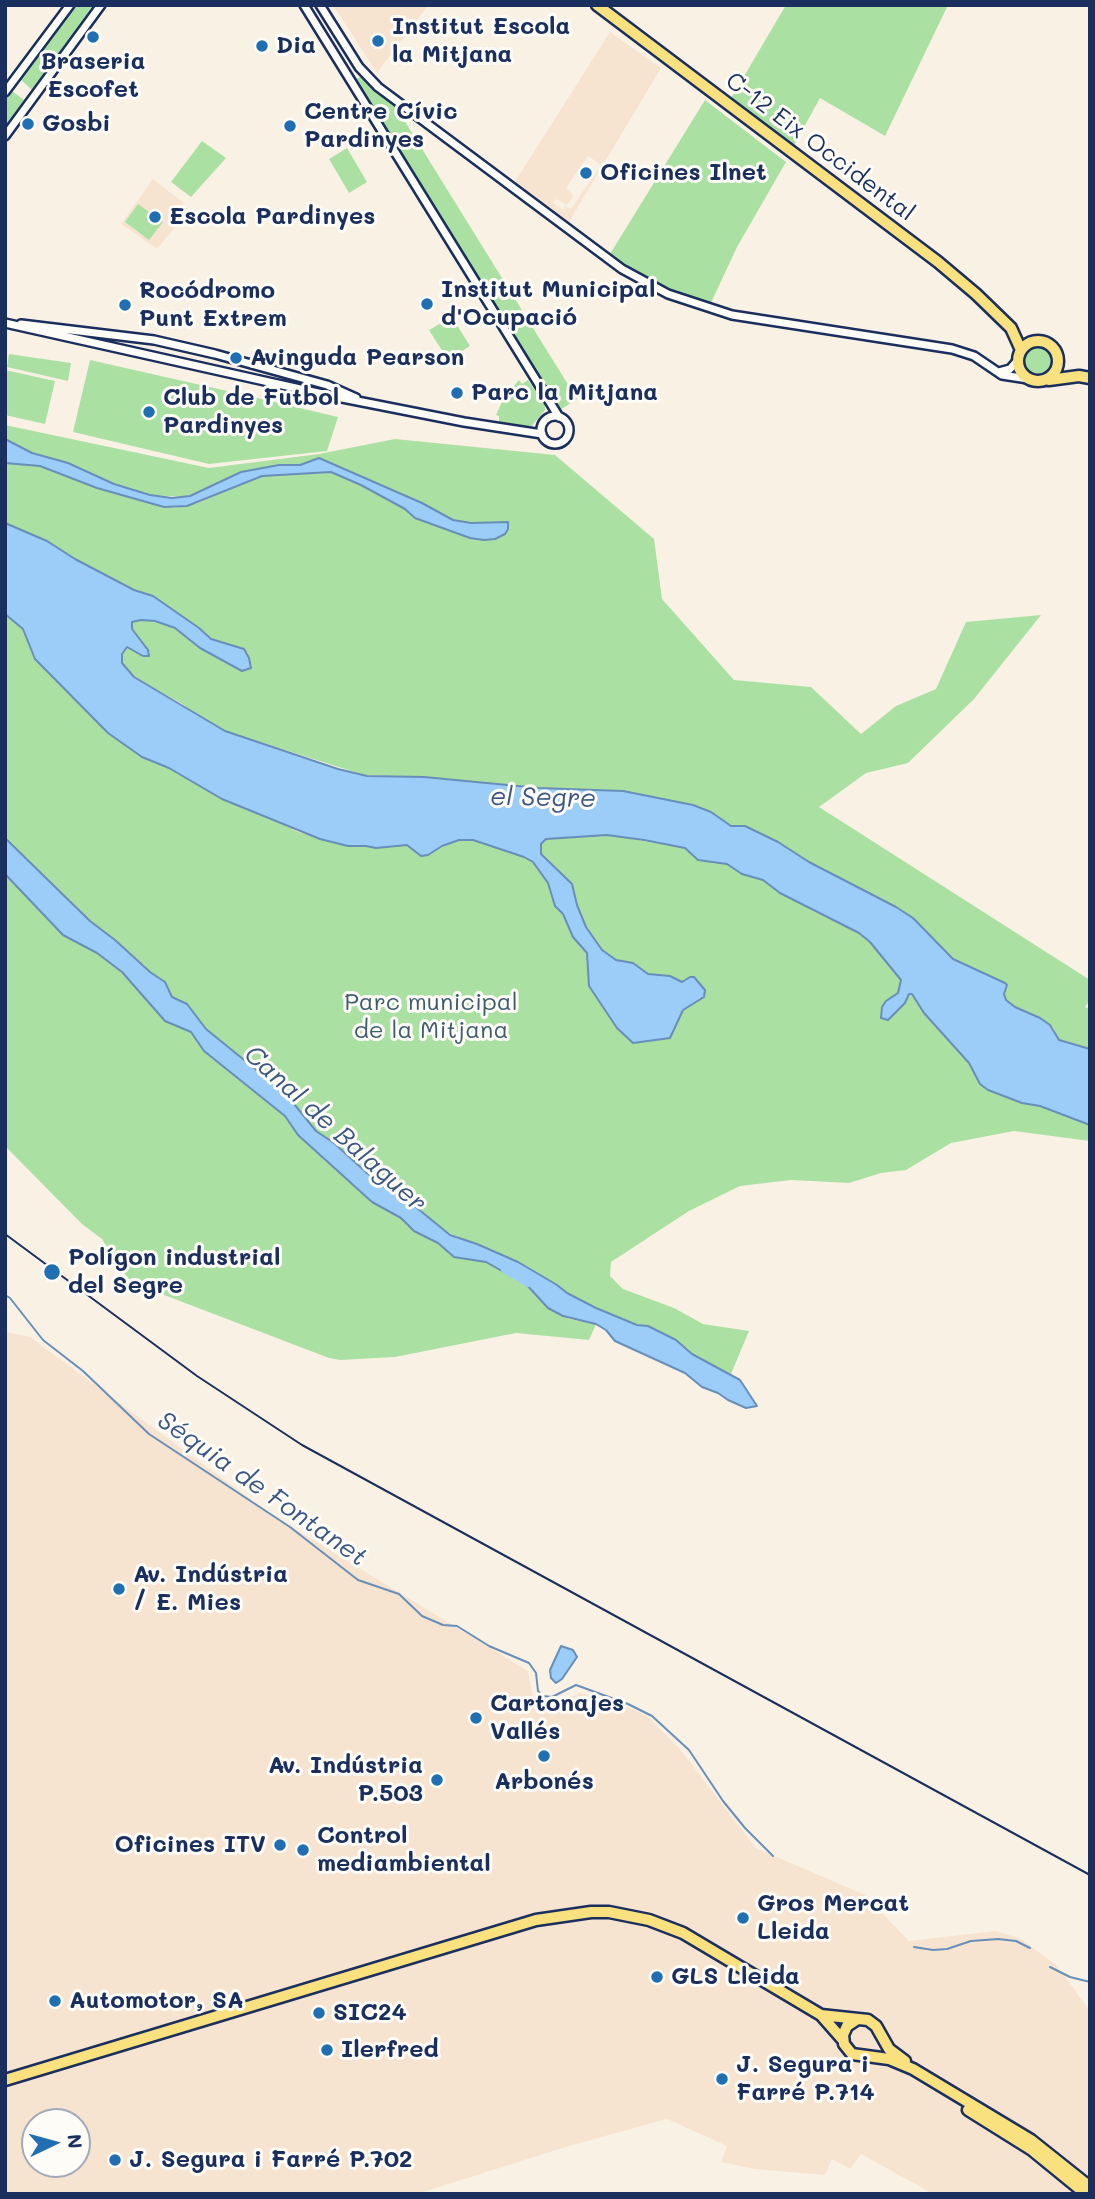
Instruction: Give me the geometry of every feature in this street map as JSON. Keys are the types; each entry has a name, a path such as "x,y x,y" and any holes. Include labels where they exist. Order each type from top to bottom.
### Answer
{"main road":[{"name":"C-12 Eix Occidental","path":"597,5 938,262 1011,328"},
{"path":"1011,328 1036,341 1048,343 1062,365 1084,377"},
{"path":"1011,328 1020,355 1020,371 1028,379 1045,381 1084,377"},
{"path":"1020,355 1036,341"},
{"path":"1045,381 1054,375 1059,360"},
{"path":"5,2080 522,1924 575,1913 609,1912 668,1926 699,1941 821,2015 852,2054 889,2059 913,2069"},
{"path":"821,2015 863,2019 872,2023 889,2049 913,2069 1031,2140 1090,2187"},
{"path":"843,2040 847,2025 856,2020"},
{"path":"867,2055 876,2048 879,2033"},
{"path":"926,2078 942,2092 1032,2150 1086,2194"}],"street":[{"path":"5,92 70,5"},
{"path":"5,136 101,5"},
{"path":"304,5 555,414 568,426 566,438 555,444 547,441 542,434 544,422 555,414"},
{"path":"320,5 359,67 378,87 618,266 668,294 732,315 952,349 974,356 995,372 1028,379"},
{"path":"348,74 359,67"},
{"path":"5,323 96,332 215,354 327,385 366,402"},
{"path":"36,328 80,341 366,402 464,422 542,434"},
{"path":"80,341 96,332"},
{"path":"96,332 96,344"},
{"path":"995,372 1006,371 1020,355"}],"shaded area":[{"name":"Institut Escola la Mitjana","path":"333,5 425,5 427,7 377,73"},
{"path":"610,32 661,68 569,222 514,183","holes":["588,156 601,165 571,209 565,206 563,210 553,203 556,199 567,205 574,196 566,188"]},
{"name":"Escola Pardinyes","path":"153,179 189,210 157,249 121,224"},
{"path":"5,1332 30,1337 272,1515 528,1671 533,1698 553,1705 580,1693 616,1702 647,1716 679,1748 756,1848 865,1895 909,1941 995,1931 1020,1938 1057,1966 1090,2011 1090,2194 933,2194 861,2154 850,2169 832,2159 825,2175 754,2169 721,2162 727,2146 667,2119 569,2146 417,2194 5,2194"}],"green space":[{"path":"77,5 95,5 32,90 20,79"},
{"path":"786,5 948,5 885,136 820,98 793,147 730,100"},
{"path":"361,76 396,107 577,399 560,410 355,80"},
{"path":"12,91 24,100 5,127 5,101"},
{"path":"705,100 786,162 737,247 710,305 657,285 610,254"},
{"path":"202,141 226,158 191,197 171,182"},
{"path":"347,148 367,182 349,193 329,159"},
{"path":"138,204 163,222 149,240 125,222"},
{"path":"452,317 470,346 448,360 429,330"},
{"path":"1039,345 1050,350 1055,361 1050,372 1039,377 1028,372 1023,361 1028,350"},
{"path":"9,354 71,363 68,381 7,367"},
{"name":"Club de Futbol Pardinyes","path":"90,360 338,417 327,451 209,464 73,432"},
{"path":"5,370 55,381 45,424 5,415"},
{"path":"519,380 522,384 528,380 545,406 545,410 530,428 499,422 499,416 496,415 504,397"},
{"path":"5,425 209,468 319,454 395,439 555,455 654,539 662,599 734,680 811,687 861,734 896,706 936,689 966,622 1041,615 974,699 908,763 866,773 819,807 1090,980 1090,1000 1085,1007 1090,1009 1090,1049 1059,1040 1053,1027 1011,1005 1004,997 1006,989 953,959 907,914 809,862 778,842 745,826 731,826 700,808 623,791 539,788 424,777 364,775 225,731 204,720 181,703 137,679 124,666 121,657 124,648 130,648 146,657 150,653 132,629 131,622 144,620 165,624 228,663 244,649 211,639 147,594 75,559 47,541 5,523 5,463 40,466 97,488 174,508 198,503 262,476 331,472 405,509 415,518 473,539 488,540 502,536 507,532 508,522 471,523 453,520 422,503 319,458 300,465 279,465 241,472 186,497 150,495 114,484 68,463 32,453 5,439"},
{"name":"Parc municipal de la Mitjana","path":"5,614 23,629 35,659 108,733 142,757 169,768 222,799 298,832 348,846 376,848 407,845 421,856 459,840 473,840 516,853 533,862 548,883 557,909 573,937 587,953 589,986 617,1028 650,1041 670,1038 683,1010 698,1001 703,987 694,977 682,982 670,976 648,974 633,963 616,960 602,950 586,927 572,884 541,854 541,844 546,839 607,835 685,848 698,860 726,864 742,874 763,880 813,911 859,933 870,942 901,980 898,993 889,1000 888,1019 905,1003 909,993 912,994 924,1013 969,1063 980,1084 988,1090 1022,1103 1040,1106 1090,1125 1090,1141 1014,1131 951,1143 906,1170 881,1173 849,1183 791,1180 740,1186 689,1211 611,1262 610,1276 623,1289 674,1308 703,1324 749,1331 731,1374 692,1354 676,1340 648,1326 637,1325 596,1308 518,1262 444,1231 316,1131 286,1094 206,1029 187,1004 172,997 162,979 90,921 5,838"},
{"path":"5,874 66,937 97,953 118,969 165,1021 191,1032 204,1051 285,1116 298,1135 372,1202 401,1218 414,1231 438,1243 454,1257 486,1262 525,1283 548,1308 569,1319 596,1324 589,1340 516,1333 395,1357 340,1360 130,1280 102,1239 82,1224 5,1146"}],"water":[{"path":"5,439 32,453 68,463 114,484 150,495 172,498 190,496 241,472 279,465 300,465 319,458 422,503 453,520 471,523 508,522 508,529 505,534 495,539 470,538 415,518 405,509 331,472 262,476 187,506 164,507 97,488 40,466 5,463"},
{"name":"el Segre","path":"5,523 47,541 134,590 153,596 211,639 244,649 251,668 242,671 200,648 175,628 155,621 141,620 132,622 132,629 148,650 149,656 143,656 127,647 122,654 122,663 134,677 225,731 367,776 424,777 539,788 623,791 693,805 711,812 731,826 745,826 778,842 809,862 896,907 913,918 953,959 1005,983 1006,1000 1050,1025 1059,1040 1090,1049 1090,1125 988,1090 980,1084 969,1063 924,1013 912,994 909,994 905,1003 888,1020 881,1018 882,1007 898,993 901,980 870,942 859,933 780,893 763,880 742,874 727,864 698,860 685,848 644,840 607,835 546,839 541,844 541,854 572,884 586,927 602,950 616,960 633,963 648,974 670,976 682,982 694,977 705,990 704,997 683,1010 670,1038 633,1043 617,1028 589,986 587,953 573,937 563,914 555,906 548,883 533,862 473,840 459,840 421,856 407,845 376,848 348,846 320,839 222,799 169,768 142,757 108,733 35,659 23,629 5,614"},
{"path":"5,838 90,921 165,982 172,997 187,1004 206,1029 286,1094 316,1131 334,1143 368,1174 450,1235 518,1262 596,1308 637,1325 648,1326 676,1340 692,1354 740,1380 757,1406 746,1408 728,1400 702,1387 685,1373 615,1341 606,1330 596,1324 563,1316 548,1308 525,1283 512,1274 486,1262 454,1257 438,1243 414,1231 401,1218 372,1202 298,1135 285,1116 204,1051 191,1032 165,1021 122,972 97,953 63,935 5,874"},
{"path":"561,1646 573,1650 577,1657 562,1679 556,1683 551,1678 550,1670"}],"waterway":[{"name":"Canal de Balaguer","path":"504,1270 528,1284"},
{"name":"Séquia de Fontanet","path":"5,1295 43,1340 83,1371 149,1434 290,1527 358,1580 399,1594 422,1616 443,1625 457,1626 489,1646 529,1663 536,1673 538,1691 543,1696 552,1697 576,1685 652,1716 689,1750 723,1801 773,1856"},
{"name":"Séquia de Fontanet","path":"914,1947 947,1949 971,1941 998,1939 1016,1941 1030,1948"},
{"name":"Séquia de Fontanet","path":"1050,1967 1070,1977 1090,1982"}],"railway":[{"path":"5,1234 197,1376 302,1445 1090,1875"}],"place":[{"name":"Braseria Escofet","path":"93,37"},
{"name":"Institut Escola la Mitjana","path":"378,41"},
{"name":"Dia","path":"262,46"},
{"name":"Gosbi","path":"28,124"},
{"name":"Centre Cívic Pardinyes","path":"290,126"},
{"name":"Oficines Ilnet","path":"586,173"},
{"name":"Escola Pardinyes","path":"155,217"},
{"name":"Institut Municipal d'Ocupació","path":"427,304"},
{"name":"Rocódromo Punt Extrem","path":"125,305"},
{"name":"Avinguda Pearson","path":"236,358"},
{"name":"Parc la Mitjana","path":"457,393"},
{"name":"Club de Futbol Pardinyes","path":"149,412"},
{"name":"Polígon industrial del Segre","path":"52,1272"},
{"name":"Av. Indústria / E. Mies","path":"119,1589"},
{"name":"Cartonajes Vallés","path":"476,1718"},
{"name":"Arbonés","path":"544,1756"},
{"name":"Av. Indústria P.503","path":"437,1780"},
{"name":"Oficines ITV","path":"280,1845"},
{"name":"Control mediambiental","path":"303,1850"},
{"name":"Gros Mercat Lleida","path":"743,1918"},
{"name":"GLS Lleida","path":"657,1977"},
{"name":"Automotor, SA","path":"55,2001"},
{"name":"SIC24","path":"319,2013"},
{"name":"Ilerfred","path":"327,2050"},
{"name":"J. Segura i Farré P.714","path":"722,2079"},
{"name":"J. Segura i Farré P.702","path":"115,2160"}]}
